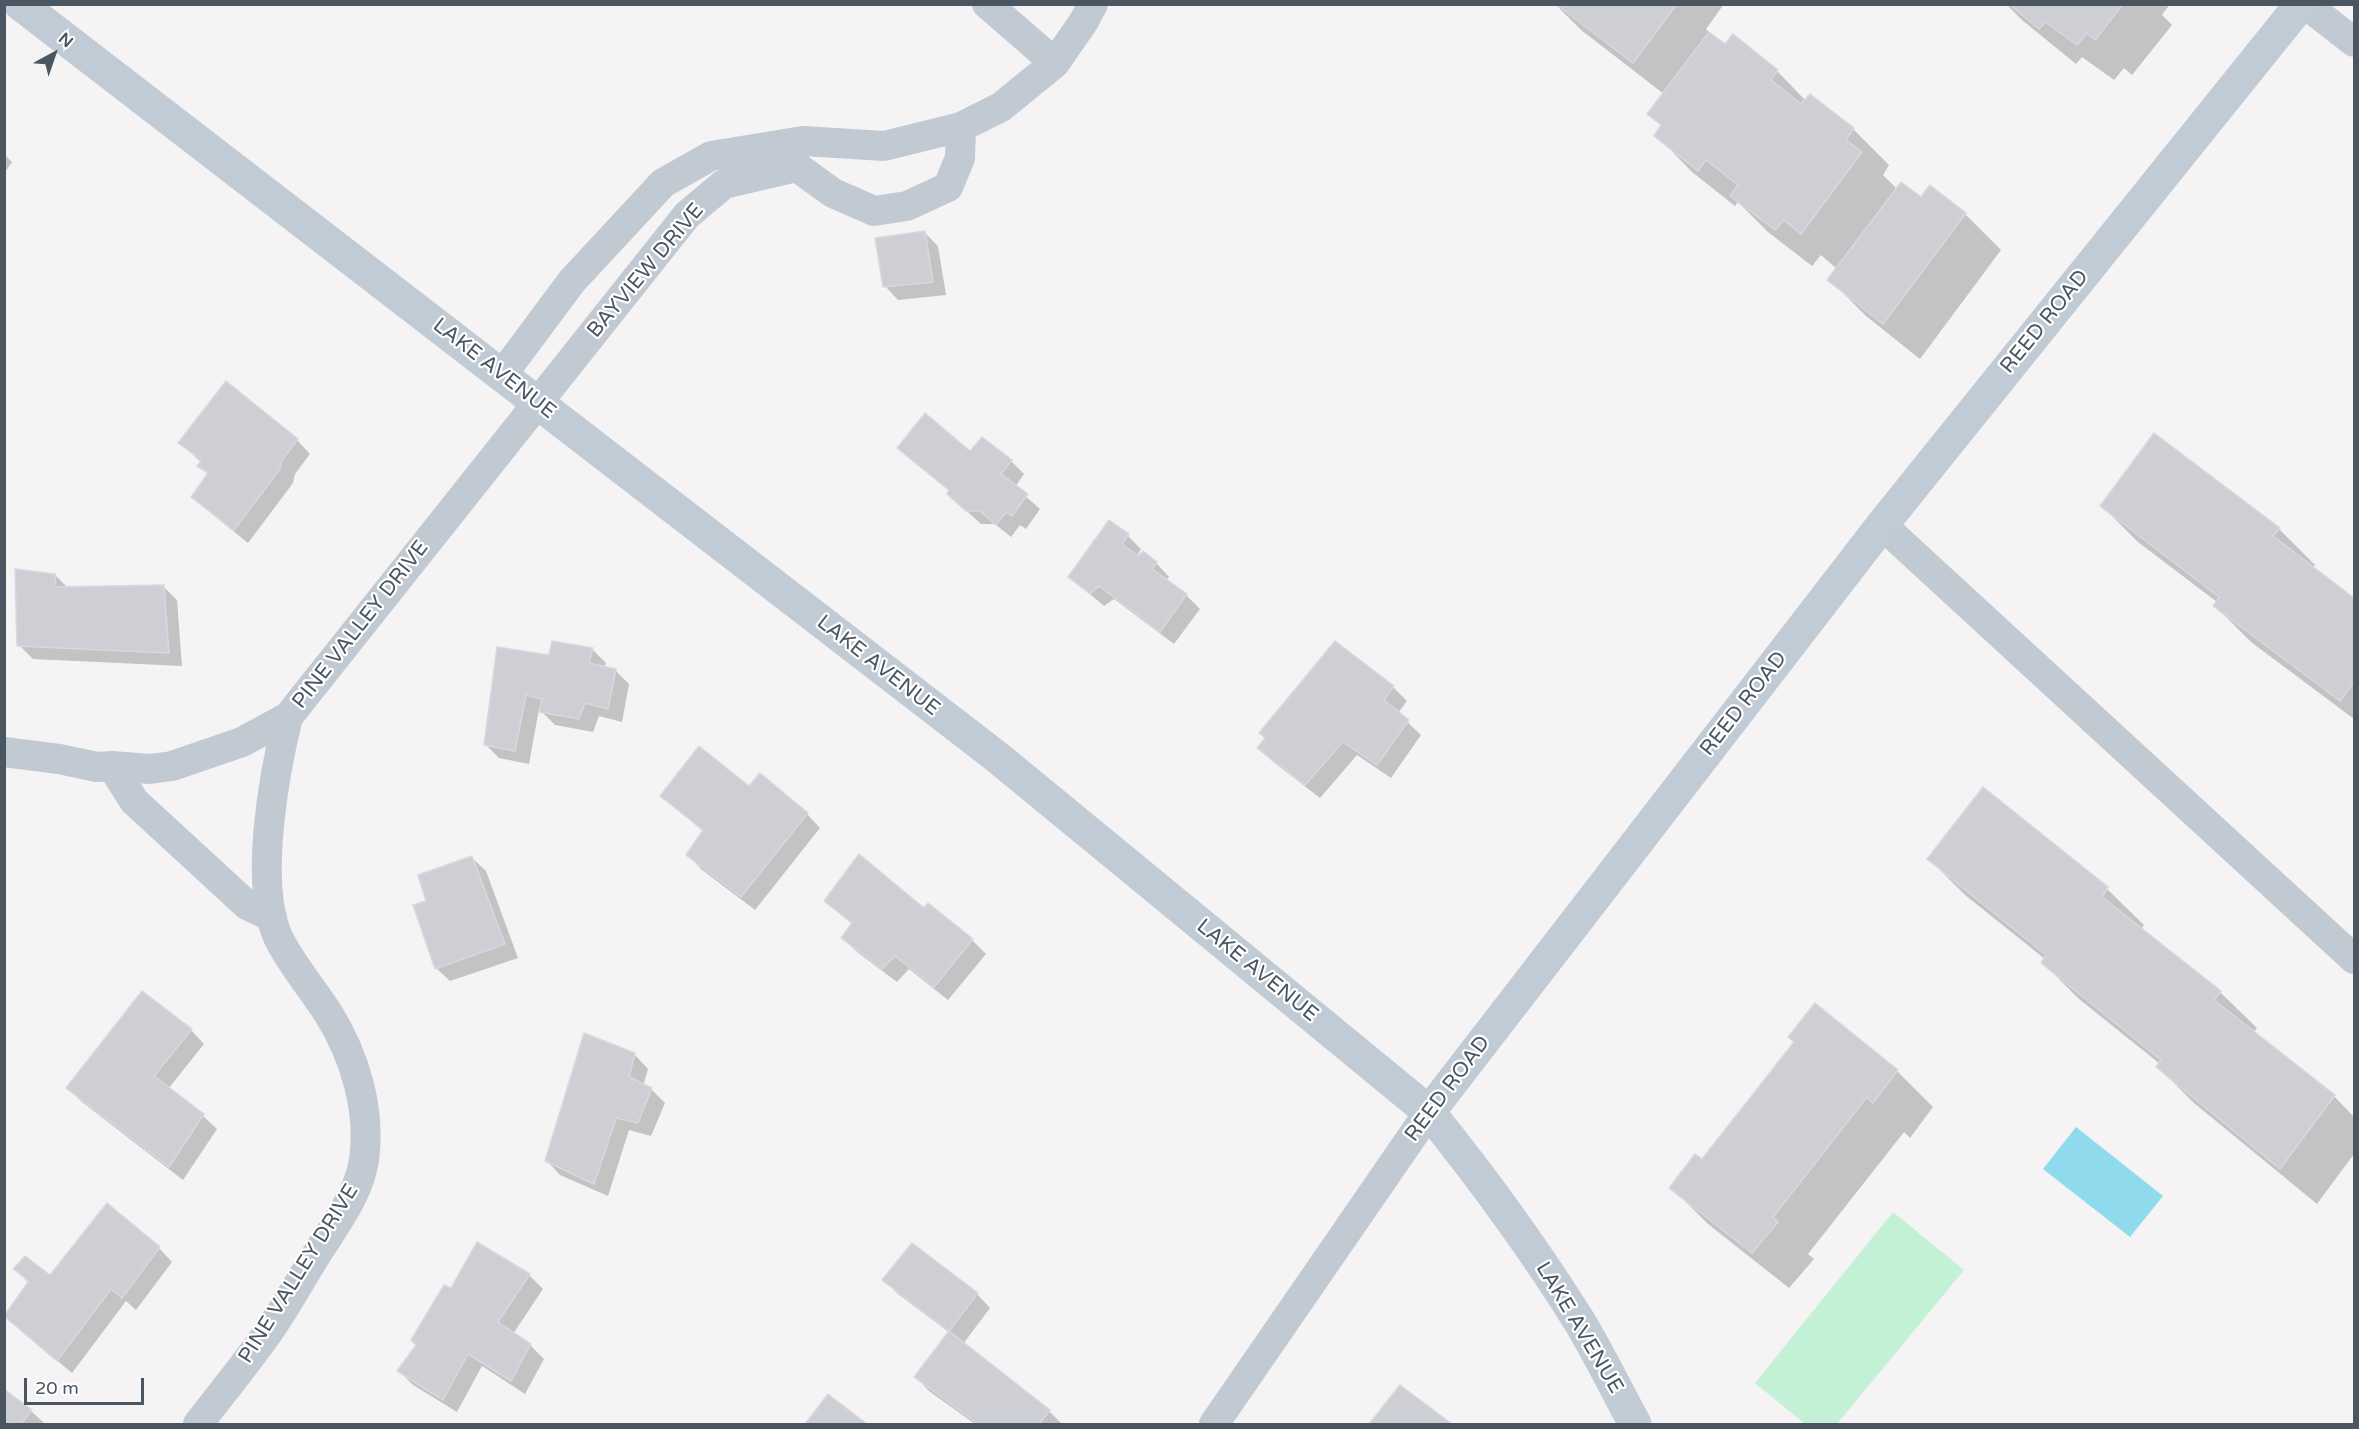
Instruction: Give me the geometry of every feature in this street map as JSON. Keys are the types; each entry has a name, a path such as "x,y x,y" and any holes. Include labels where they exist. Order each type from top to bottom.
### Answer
{"main road":[{"name":"LAKE AVENUE","path":"20,4 997,758 1428,1112 1469,1162 1528,1244 1581,1325 1635,1425"},
{"name":"REED ROAD","path":"1428,1112 1882,525 2303,4"}],"street":[{"path":"987,4 1055,63"},
{"name":"BAYVIEW DRIVE","path":"502,375 572,281 663,183 711,156 803,141 884,146 961,127 1001,107 1055,63 1093,4"},
{"path":"2303,4 2355,42"},
{"name":"BAYVIEW DRIVE","path":"537,402 687,216 724,183 797,167 833,193 874,211 907,206 948,187 960,158 961,127"},
{"name":"PINE VALLEY DRIVE","path":"198,1425 267,1334 349,1202 364,1162 366,1132 358,1080 329,1014 278,937 272,917 267,865 271,798 278,755 288,717 537,402"},
{"path":"1882,525 2355,959"},
{"path":"4,752 59,759 97,767 150,770 172,766 242,742 288,717"},
{"path":"111,766 134,801 247,905 272,917"},
{"name":"REED ROAD","path":"1214,1425 1428,1112"}],"green space":[{"path":"1893,1212 1964,1270 1837,1424 1805,1424 1755,1383"}],"water":[{"path":"2076,1127 2163,1196 2130,1237 2043,1169"}],"building":[{"path":"1556,4 1677,4 1633,63"},
{"path":"2009,4 2123,4 2095,40 2087,33 2077,45 2045,22 2039,29"},
{"path":"1709,32 1725,44 1733,34 1778,70 1771,80 1801,104 1810,94 1854,128 1846,140 1862,152 1801,234 1784,220 1775,230 1730,196 1738,185 1706,160 1698,171 1654,136 1661,125 1647,114"},
{"path":"1901,182 1921,197 1930,185 1966,213 1883,324 1827,280"},
{"path":"925,231 933,282 883,287 875,238"},
{"path":"226,381 298,439 282,460 280,469 234,530 191,497 208,473 197,466 202,460 178,443"},
{"path":"925,413 970,451 982,437 1012,460 1001,474 1028,494 1012,516 1006,512 996,525 980,511 966,511 947,494 949,490 897,448"},
{"path":"2154,433 2280,528 2273,536 2354,598 2354,682 2340,701 2213,606 2219,597 2100,506"},
{"path":"1109,520 1129,534 1122,544 1138,556 1143,551 1157,562 1152,569 1187,594 1160,632 1099,586 1090,594 1068,577"},
{"path":"15,569 55,574 56,587 164,585 169,653 17,646"},
{"path":"552,641 593,648 589,663 616,669 608,709 585,703 579,719 539,712 542,699 526,695 515,751 484,745 497,647 549,655"},
{"path":"1335,641 1394,686 1384,700 1409,720 1377,765 1343,742 1305,785 1257,748 1265,738 1259,733"},
{"path":"699,746 749,786 760,773 808,813 741,897 686,855 703,830 660,796"},
{"path":"1983,787 2108,887 2102,897 2221,991 2214,1000 2335,1095 2280,1169 2156,1067 2161,1060 2041,963 2046,955 1927,859"},
{"path":"859,854 924,908 928,903 973,939 934,987 895,956 882,969 841,938 852,923 824,901"},
{"path":"472,856 505,944 435,969 413,905 426,901 418,875"},
{"path":"142,991 192,1029 154,1076 204,1114 169,1167 66,1088"},
{"path":"1815,1003 1898,1070 1873,1103 1867,1097 1773,1217 1778,1222 1752,1253 1669,1188 1695,1154 1702,1159 1794,1042 1788,1037"},
{"path":"584,1033 635,1053 629,1077 652,1088 638,1123 616,1118 594,1184 545,1161"},
{"path":"107,1203 160,1247 122,1298 111,1289 57,1361 4,1316 29,1281 13,1269 25,1256 50,1275"},
{"path":"477,1242 530,1274 498,1322 531,1344 511,1381 468,1354 443,1400 397,1371 416,1345 411,1340 444,1285 451,1288"},
{"path":"912,1243 978,1293 949,1331 882,1280"},
{"path":"949,1331 1050,1410 1039,1424 978,1424 914,1377"},
{"path":"1400,1385 1452,1424 1369,1424"},
{"path":"4,1389 32,1410 21,1424 4,1424"},
{"path":"828,1394 867,1424 805,1424"}]}
